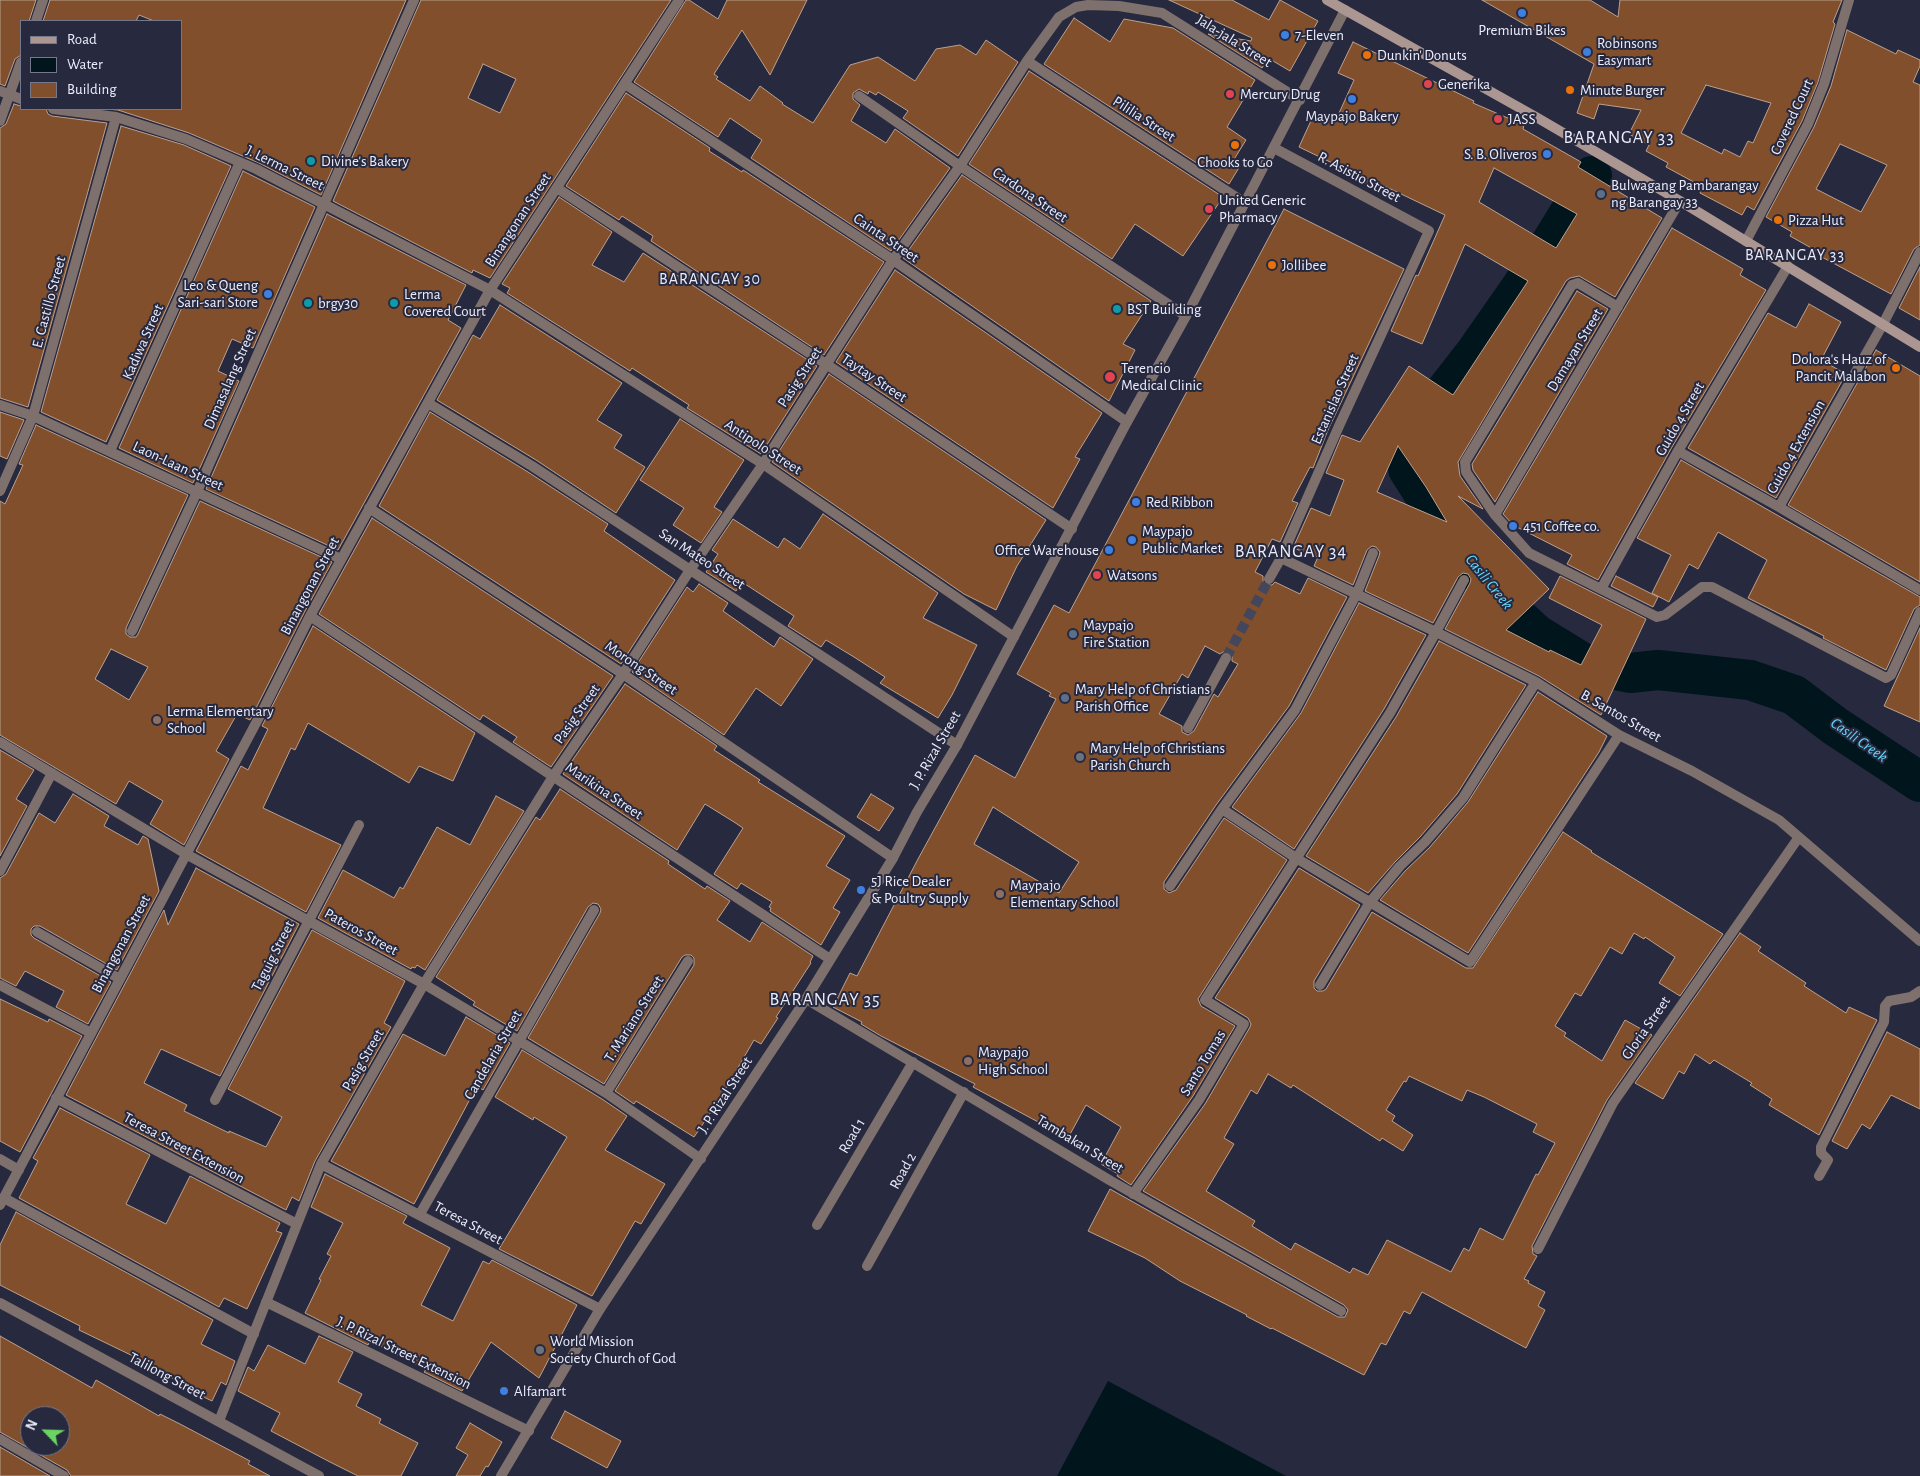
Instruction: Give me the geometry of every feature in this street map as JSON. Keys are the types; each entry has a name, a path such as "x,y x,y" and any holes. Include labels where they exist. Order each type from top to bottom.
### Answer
{"main road":[{"path":"1327,0 1680,200 1920,347"}],"street":[{"path":"36,20 43,0"},
{"name":"Dimasalang Street","path":"132,632 197,492 414,0"},
{"name":"Binangonan Street","path":"2,1202 265,706 310,616 490,290 679,0"},
{"name":"Covered Court","path":"1746,242 1808,124 1824,84 1849,0"},
{"name":"Jala-jala Street","path":"1027,61 1059,17 1076,7 1088,5 1119,6 1162,14 1300,100"},
{"name":"J. P. Rizal Street","path":"501,1476 600,1310 806,999 892,858 957,745 1127,422 1186,316 1300,100 1345,10"},
{"name":"Pasig Street","path":"219,1421 321,1164 424,984 554,775 763,464 893,260 960,166 1027,61"},
{"name":"Pililia Street","path":"1027,61 1245,203"},
{"path":"0,121 5,93 20,64"},
{"name":"Cainta Street","path":"625,84 893,260 1127,422"},
{"path":"5,93 20,99"},
{"name":"Cardona Street","path":"859,96 960,166 1186,316"},
{"name":"J. Lerma Street","path":"61,110 116,117 186,139 240,162 324,203 490,290"},
{"name":"E. Castillo Street","path":"0,492 33,416 116,117"},
{"name":"R. Asistio Street","path":"1274,148 1429,231"},
{"name":"Kadiwa Street","path":"110,451 240,162"},
{"name":"Taytay Street","path":"557,188 826,364 1072,529"},
{"name":"Damayan Street","path":"1495,515 1680,200"},
{"name":"Estanislao Street","path":"1269,579 1281,558 1339,426 1429,231"},
{"name":"Guido 4 Extension","path":"1779,507 1883,324 1920,252"},
{"name":"Guido 4 Street","path":"1601,589 1678,451 1788,266"},
{"path":"1618,307 1578,283 1572,285 1468,456 1465,467 1466,472 1495,515 1529,553 1658,617 1662,617 1698,589 1709,586 1882,677 1889,677 1891,675 1920,612"},
{"name":"Antipolo Street","path":"490,290 763,464 1014,637"},
{"name":"San Mateo Street","path":"428,403 532,466 957,745"},
{"name":"Laon-Laan Street","path":"0,405 33,416 341,559"},
{"path":"1678,451 1779,507 1920,590"},
{"name":"Morong Street","path":"369,508 623,674 892,858"},
{"path":"1170,886 1222,808 1295,710 1357,593 1373,553"},
{"name":"B. Santos Street","path":"1281,558 1357,593 1536,682 1619,735 1692,772 1779,820 1920,941"},
{"path":"1296,858 1390,713 1464,580"},
{"name":"Marikina Street","path":"310,616 554,775 830,960"},
{"path":"1188,728 1226,658"},
{"path":"1320,985 1370,902 1400,866 1463,798 1536,682"},
{"path":"1222,808 1296,858 1470,962 1619,735"},
{"name":"Pateros Street","path":"0,742 186,854 424,984 606,1093 701,1158"},
{"path":"0,871 52,773"},
{"name":"Taguig Street","path":"215,1100 359,825"},
{"name":"Gloria Street","path":"1538,1249 1613,1103 1799,837"},
{"name":"Santo Tomas","path":"1133,1194 1199,1100 1244,1024 1205,1000 1296,858"},
{"name":"Candelaria Street","path":"420,1214 594,910"},
{"path":"37,932 120,979"},
{"name":"T. Mariano Street","path":"606,1093 688,960"},
{"path":"0,985 91,1033"},
{"path":"1819,1176 1828,1160 1821,1153 1821,1147 1884,1022 1885,1006 1889,1001 1911,997 1920,991"},
{"name":"Tambakan Street","path":"806,999 1133,1194 1340,1311"},
{"name":"Road 1","path":"817,1225 913,1062"},
{"name":"Road 2","path":"867,1266 964,1092"},
{"name":"Teresa Street Extension","path":"56,1098 297,1224"},
{"path":"0,1159 18,1170"},
{"name":"Teresa Street","path":"321,1164 420,1214 600,1310"},
{"path":"2,1202 254,1334"},
{"name":"J. P. Rizal Street Extension","path":"266,1302 529,1431"},
{"name":"Talilong Street","path":"0,1303 319,1476"},
{"path":"0,1439 64,1476"}],"water":[{"path":"1108,1381 1286,1476 1057,1476"}],"building":[{"path":"0,0 36,0 29,20 20,20 20,56 15,59 5,86 0,84"},
{"path":"50,0 406,0 321,195 259,163 189,133 118,110 182,110 182,20 152,20 139,15 136,20 43,20"},
{"path":"421,0 671,0 490,278 473,270 472,273 333,201","holes":["483,64 516,79 500,113 468,98"]},
{"path":"686,0 689,0 718,19 727,0 807,0 770,75 742,30 714,74 718,77 716,79 750,101 760,86 782,104 813,123 850,65 878,57 915,81 936,49 960,45 976,55 986,40 1018,62 958,156 903,118 908,111 878,92 876,95 869,91 868,94 859,89 853,93 853,99 860,105 851,121 886,143 895,129 950,168 891,251 751,158 762,140 730,118 718,137 634,82"},
{"path":"1169,0 1232,0 1269,20 1280,0 1318,21 1290,71 1268,58 1262,68 1208,34 1251,41 1252,38"},
{"path":"1482,0 1590,0 1618,17 1620,0 1842,0 1833,22 1835,24 1818,82 1802,121 1754,210 1747,206 1742,215 1700,193 1703,187 1666,167 1668,163 1646,151 1649,145 1629,134 1641,110 1599,104 1594,119 1577,113 1594,64","holes":["1706,85 1771,103 1753,143 1748,141 1740,157 1724,149 1722,154 1681,133"]},
{"path":"1074,18 1110,42 1124,19 1173,28 1255,80 1227,127 1246,140 1233,161 1240,166 1229,184 1044,64"},
{"path":"1847,30 1896,54 1898,50 1920,60 1920,66 1913,82 1920,85 1920,245 1914,249 1891,294 1820,256 1822,254 1790,236 1792,232 1766,217 1814,127 1831,86","holes":["1840,144 1887,165 1861,212 1816,189"]},
{"path":"1353,42 1474,101 1473,103 1524,125 1523,129 1581,162 1578,167 1662,218 1615,297 1579,276 1566,281 1458,462 1460,476 1483,509 1458,496 1549,589 1506,630 1549,652 1550,650 1581,665 1602,625 1549,598 1560,576 1646,619 1601,715 1539,676 1445,629 1470,583 1471,579 1468,574 1463,573 1458,577 1433,623 1365,591 1380,552 1376,547 1372,546 1367,550 1353,585 1314,566 1318,557 1293,548 1311,508 1330,516 1344,480 1326,473 1342,435 1360,442 1409,366 1453,395 1528,281 1465,244 1422,344 1391,331 1445,215 1376,182 1374,187 1349,175 1351,172 1299,147 1315,112 1335,122 1354,80 1338,73","holes":["1494,168 1577,214 1556,248 1479,202","1398,446 1426,487 1447,522 1377,492"]},
{"path":"1029,71 1223,197 1183,256 1135,224 1112,259 969,164"},
{"path":"626,93 710,148 709,151 742,172 743,170 884,262 824,355 651,241 653,236 622,216 619,220 566,186"},
{"path":"14,104 20,106 20,110 46,110 48,114 52,116 107,123 28,407 0,398 0,128 6,124"},
{"path":"121,126 184,145 231,166 106,442 41,412"},
{"path":"243,171 315,207 253,348 232,339 218,371 239,381 193,483 119,448"},
{"path":"962,175 1151,301 1123,344 1135,350 1109,401 903,258"},
{"path":"559,197 612,232 592,265 624,282 643,253 817,366 761,454 687,408 689,405 632,368 630,371 507,293 510,288 502,284"},
{"path":"1284,209 1404,269 1328,430 1313,468 1310,467 1292,501 1298,503 1280,542 1272,539 1255,572 1263,576 1263,582 1266,585 1272,585 1275,582 1300,594 1308,578 1347,597 1289,706 1216,805 1164,882 1164,889 1169,893 1176,890 1224,818 1287,860 1198,999 1201,1006 1235,1026 1193,1096 1131,1185 1117,1176 1118,1174 1101,1164 1121,1127 1086,1105 1068,1138 973,1087 975,1084 881,1036 861,1024 862,1022 833,1007 850,973 857,976 975,755 1015,778 1056,699 1049,696 1051,693 1017,674 1054,605 1069,613","holes":["1205,646 1220,654 1229,652 1232,655 1232,661 1238,664 1218,697 1214,694 1194,731 1188,735 1182,732 1182,726 1159,714 1182,674 1188,678","993,807 1079,862 1059,893 974,844"]},
{"path":"327,214 466,285 448,320 461,328 338,550 206,489"},
{"path":"1672,228 1743,269 1740,275 1766,290 1672,447 1598,580 1567,564 1572,555 1513,525 1503,514"},
{"path":"1920,267 1920,320 1899,308"},
{"path":"895,270 1102,413 1075,457 1080,459 1053,508 836,362"},
{"path":"1577,291 1608,309 1495,502 1473,470 1472,464"},
{"path":"1809,304 1841,322 1821,360 1846,374 1776,498 1688,448 1768,313 1796,328"},
{"path":"500,305 622,383 597,420 622,435 614,448 645,467 616,513 536,460 437,400 473,335 480,339"},
{"path":"1876,350 1920,376 1920,582 1788,505"},
{"path":"829,374 1046,520 1017,566 996,610 964,594 772,462"},
{"path":"0,412 24,420 7,459 0,456"},
{"path":"430,412 608,524 604,531 675,580 621,664 379,506"},
{"path":"680,419 744,460 714,507 722,512 701,543 673,525 684,508 640,480"},
{"path":"36,425 188,495 126,628 126,634 130,637 136,637 138,634 200,501 332,562 250,720 237,714 216,751 229,759 184,845 150,824 163,801 129,781 116,804 0,735 0,501 5,504 23,465 19,464","holes":["111,649 148,667 129,700 95,679"]},
{"path":"1681,460 1920,597 1920,605 1914,609 1886,670 1748,598 1767,560 1718,532 1698,569 1689,564 1669,602 1652,593 1671,555 1637,538"},
{"path":"823,514 938,593 923,618 977,645 952,695 938,718 880,683 885,677 854,657 826,640 821,647 788,626 794,616 742,582 736,591 706,572 718,554 712,550 733,519 778,548 784,538 800,549"},
{"path":"372,518 613,676 551,767 513,742 517,737 483,715 480,720 319,614"},
{"path":"1616,576 1658,597 1653,607 1611,586"},
{"path":"699,584 728,603 723,611 774,647 780,637 813,659 781,706 756,688 724,735 632,672 687,587 693,592"},
{"path":"1359,603 1426,635 1384,709 1294,849 1232,807 1301,713"},
{"path":"313,626 475,733 453,781 419,766 409,783 308,723 295,750 291,748 263,808 341,845 306,912 196,851 241,766 248,770 268,729 262,726"},
{"path":"1920,628 1920,722 1884,706"},
{"path":"1439,641 1526,685 1457,794 1368,893 1306,856 1396,717"},
{"path":"625,684 717,746 714,750 760,780 758,782 845,836 826,866 850,880 833,908 840,912 821,945 770,911 771,908 769,907 772,902 741,883 737,889 714,874 743,828 734,822 705,804 677,850 563,774"},
{"path":"1538,692 1607,736 1599,752 1468,953 1380,900 1405,871 1430,847 1468,802"},
{"path":"0,750 34,770 16,799 27,806 0,856"},
{"path":"560,789 669,861 668,864 705,889 707,886 730,901 717,920 750,942 762,922 813,956 811,963 761,1044 754,1040 718,1102 694,1137 636,1101 634,1104 615,1091 694,965 694,958 691,955 682,957 604,1084 528,1038 600,913 601,909 598,904 593,903 588,907 517,1031 473,1005 475,1002 436,977 536,817 540,820"},
{"path":"73,794 109,816 104,826 138,845 143,836 148,839 159,891 117,970 40,926 34,926 31,929 31,935 34,938 111,982 88,1024 56,1007 64,991 25,971 16,986 0,978 0,878 6,874 39,813 55,823"},
{"path":"871,794 894,808 879,831 857,817"},
{"path":"496,796 524,811 425,970 417,965 411,969 318,918 343,870 394,898 400,887 403,889 437,827 470,845"},
{"path":"1563,832 1591,852 1723,934 1680,996 1659,983 1675,957 1645,937 1644,939 1634,933 1622,954 1610,947 1581,996 1575,993 1555,1026 1566,1033 1564,1036 1602,1061 1625,1020 1652,1035 1607,1100 1532,1246 1533,1254 1537,1256 1524,1279 1545,1292 1538,1306 1545,1310 1526,1348 1422,1292 1410,1314 1404,1311 1386,1345 1381,1343 1364,1375 1180,1281 1145,1258 1088,1231 1110,1189 1338,1317 1345,1317 1348,1310 1344,1305 1143,1191 1205,1104 1250,1027 1251,1024 1248,1018 1215,998 1299,868 1360,905 1314,981 1314,988 1317,991 1326,989 1372,912 1466,968 1473,968","holes":["1268,1074 1291,1088 1293,1085 1380,1141 1382,1138 1403,1151 1413,1135 1392,1121 1395,1116 1386,1110 1409,1076 1462,1101 1467,1090 1484,1097 1537,1124 1533,1132 1555,1143 1538,1175 1536,1174 1503,1240 1480,1228 1469,1251 1464,1248 1451,1272 1387,1240 1368,1275 1353,1268 1350,1273 1295,1243 1291,1250 1252,1226 1255,1221 1206,1191 1234,1144 1224,1138 1251,1090 1257,1094"]},
{"path":"196,868 299,924 220,1076 161,1049 144,1083 187,1105 184,1111 229,1133 229,1131 266,1147 282,1117 228,1089 312,930 405,981 384,1023 391,1027 315,1161 299,1201 292,1197 286,1210 66,1095 164,910 168,925"},
{"path":"1740,933 1761,947 1758,951 1806,983 1804,986 1846,1013 1849,1007 1877,1020 1819,1135 1769,1105 1772,1099 1750,1085 1752,1083 1714,1060 1710,1064 1695,1054 1684,1074 1679,1071 1663,1099 1635,1083"},
{"path":"0,999 48,1022 49,1019 82,1036 20,1152 0,1141"},
{"path":"466,1017 510,1043 483,1090 477,1086 414,1204 331,1161 403,1034 445,1056"},
{"path":"1887,1032 1920,1049 1920,1109 1891,1095 1870,1129 1862,1124 1847,1149 1832,1141"},
{"path":"522,1050 627,1116 605,1150 665,1184 641,1224 635,1221 592,1296 499,1249 567,1137 534,1117 533,1120 495,1097"},
{"path":"60,1108 150,1155 126,1204 166,1224 190,1176 280,1223 276,1231 282,1233 247,1309 224,1298 219,1307 19,1198 38,1161 33,1158"},
{"path":"325,1174 407,1216 403,1223 450,1248 421,1305 453,1321 483,1261 489,1264 492,1260 577,1305 539,1378 491,1342 462,1391 424,1372 426,1369 370,1341 368,1345 305,1313 331,1256 327,1254 343,1223 311,1207"},
{"path":"16,1212 213,1320 201,1344 235,1361 226,1385 221,1382 212,1401 183,1387 184,1384 160,1372 162,1370 79,1330 80,1326 0,1285 0,1245"},
{"path":"0,1336 92,1388 96,1380 159,1416 160,1414 250,1461 248,1464 270,1476 71,1476 67,1470 42,1456 70,1456 70,1406 20,1406 20,1443 0,1432"},
{"path":"319,1336 353,1352 338,1382 362,1394 356,1406 381,1419 379,1423 418,1443 401,1476 358,1476 330,1462 271,1431 280,1413 238,1391 248,1367 254,1371 268,1345 305,1364"},
{"path":"565,1411 621,1441 607,1468 551,1438"},
{"path":"470,1423 502,1442 488,1467 486,1466 480,1476 456,1476 468,1455 456,1448"},
{"path":"0,1447 50,1476 0,1476"}],"waterway":[{"name":"Casili Creek","path":"1592,176 1543,256 1476,352 1427,415 1408,449 1408,469 1441,521 1487,584 1511,611 1536,634 1583,663 1630,673 1658,670 1750,680 1794,695 1835,726 1920,782"}],"tunnel":[{"path":"1226,658 1269,579"}],"place":[{"name":"Premium Bikes","path":"1522,13"},
{"name":"7-Eleven","path":"1285,35"},
{"name":"Robinsons Easymart","path":"1587,52"},
{"name":"Dunkin' Donuts","path":"1367,55"},
{"name":"Generika","path":"1428,84"},
{"name":"Minute Burger","path":"1570,90"},
{"name":"Mercury Drug","path":"1230,94"},
{"name":"Maypajo Bakery","path":"1352,99"},
{"name":"JASS","path":"1498,119"},
{"name":"Chooks to Go","path":"1235,145"},
{"name":"S. B. Oliveros","path":"1547,154"},
{"name":"Divine's Bakery","path":"311,161"},
{"name":"Bulwagang Pambarangay ng Barangay 33","path":"1601,194"},
{"name":"United Generic Pharmacy","path":"1209,209"},
{"name":"Pizza Hut","path":"1778,220"},
{"name":"Jollibee","path":"1272,265"},
{"name":"Leo & Queng Sari-sari Store","path":"268,294"},
{"name":"brgy30","path":"308,303"},
{"name":"Lerma Covered Court","path":"394,303"},
{"name":"BST Building","path":"1117,309"},
{"name":"Dolora's Hauz of Pancit Malabon","path":"1896,368"},
{"name":"Terencio Medical Clinic","path":"1110,377"},
{"name":"Red Ribbon","path":"1136,502"},
{"name":"451 Coffee co.","path":"1513,526"},
{"name":"Maypajo Public Market","path":"1132,540"},
{"name":"Office Warehouse","path":"1109,550"},
{"name":"Watsons","path":"1097,575"},
{"name":"Maypajo Fire Station","path":"1073,634"},
{"name":"Mary Help of Christians Parish Office","path":"1065,698"},
{"name":"Lerma Elementary School","path":"157,720"},
{"name":"Mary Help of Christians Parish Church","path":"1080,757"},
{"name":"5J Rice Dealer & Poultry Supply","path":"861,890"},
{"name":"Maypajo Elementary School","path":"1000,894"},
{"name":"Maypajo High School","path":"968,1061"},
{"name":"World Mission Society Church of God","path":"540,1350"},
{"name":"Alfamart","path":"504,1391"}],"district":[{"name":"BARANGAY 33","path":"1619,138"},
{"name":"BARANGAY 33","path":"1795,255"},
{"name":"BARANGAY 30","path":"710,279"},
{"name":"BARANGAY 34","path":"1291,552"},
{"name":"BARANGAY 35","path":"825,1000"}]}
